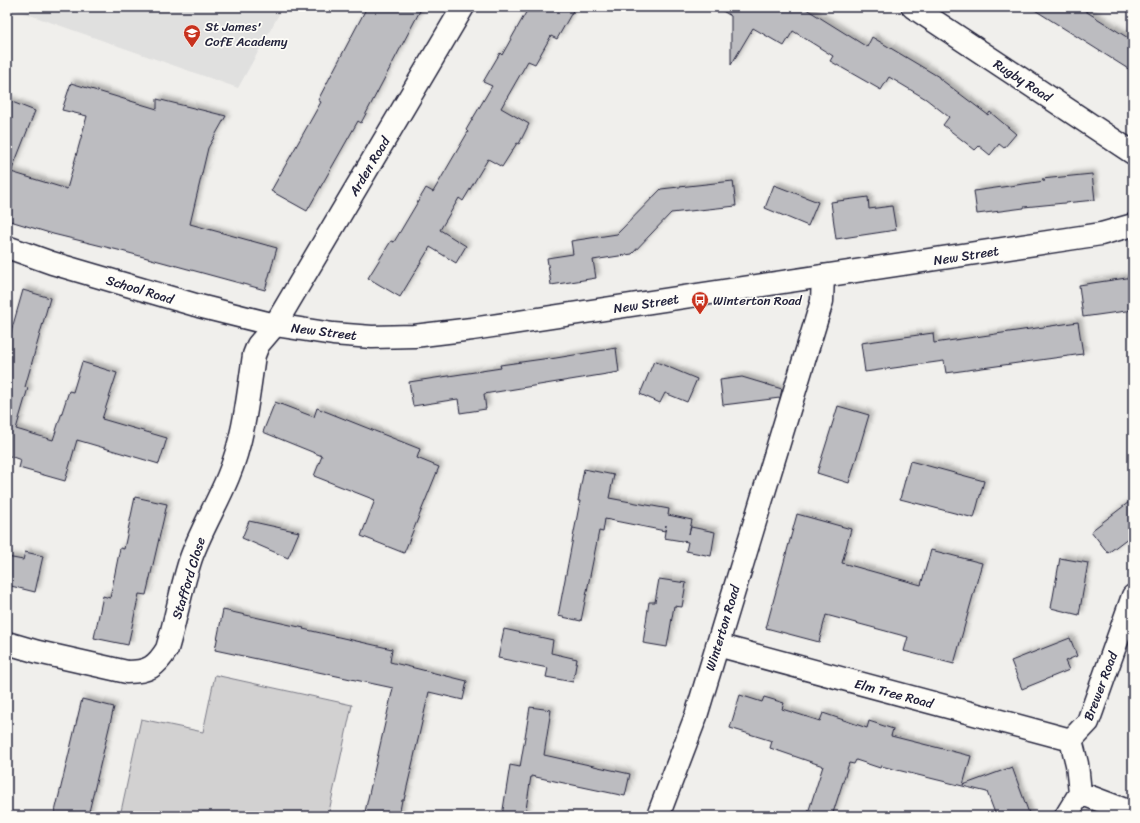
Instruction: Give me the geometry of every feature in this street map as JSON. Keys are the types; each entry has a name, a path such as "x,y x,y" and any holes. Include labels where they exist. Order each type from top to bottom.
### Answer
{"street":[{"name":"Arden Road","path":"275,325 463,7"},
{"name":"Rugby Road","path":"913,7 1133,153"},
{"name":"New Street","path":"275,325 333,334 372,337 414,336 472,329 1101,234 1133,225"},
{"name":"School Road","path":"7,247 52,263 199,306 275,325"},
{"name":"Winterton Road","path":"658,816 696,716 822,301 823,276"},
{"name":"Stafford Close","path":"7,643 38,652 127,672 140,672 151,668 160,660 167,649 192,557 201,534 228,477 237,452 254,355 258,345 275,325"},
{"name":"Brewer Road","path":"1071,740 1088,722 1133,596"},
{"name":"Elm Tree Road","path":"717,645 1071,740"},
{"path":"1066,816 1080,793 1077,764 1071,740"},
{"path":"1080,793 1133,813"}],"shaded area":[{"name":"St James' CofE Academy","path":"7,7 283,7 238,88"},
{"path":"215,675 352,705 328,816 120,816 141,719 203,732"}],"building":[{"path":"367,7 422,7 361,123 358,121 307,211 271,191 321,102 318,100"},
{"path":"529,7 575,7 557,39 551,36 535,64 528,61 501,108 529,124 519,144 517,143 502,167 488,159 463,201 459,198 440,230 466,246 456,263 430,247 400,297 368,278 391,241 394,242 426,188 433,192 468,132 466,130 492,86 483,82 500,53 502,55"},
{"path":"716,7 803,7 867,47 872,37 939,77 988,115 990,112 1016,134 1004,148 999,144 990,155 979,146 975,150 943,125 949,117 926,99 889,77 881,90 830,61 833,56 793,31 784,46 753,28 731,65 731,16"},
{"path":"1030,7 1079,7 1133,41 1133,72"},
{"path":"71,83 157,109 157,99 226,116 208,148 190,224 277,248 265,290 53,234 7,220 7,100 35,111 11,172 67,189 87,116 62,110"},
{"path":"1092,174 1095,200 1024,207 977,214 974,191 1045,181 1042,179"},
{"path":"733,181 736,206 671,213 632,254 593,260 596,278 551,285 547,258 573,254 571,241 617,234 661,189"},
{"path":"774,185 818,202 808,226 765,208"},
{"path":"868,197 869,209 892,206 896,230 836,239 831,202"},
{"path":"1133,277 1133,310 1083,317 1079,285"},
{"path":"23,290 50,298 25,387 28,388 16,429 53,440 69,391 73,392 82,362 117,373 102,419 167,438 159,464 77,440 65,481 19,468 21,460 7,455 7,346"},
{"path":"1078,322 1083,354 946,373 944,361 865,372 861,343 933,333 934,343"},
{"path":"616,348 619,372 484,394 486,409 460,413 458,399 413,406 409,382 501,368 500,365 550,359"},
{"path":"654,361 697,379 687,402 665,393 660,403 640,394"},
{"path":"742,377 782,389 780,398 723,405 720,380"},
{"path":"275,402 314,417 317,408 420,449 417,458 439,467 404,553 361,536 375,500 314,476 322,456 263,432"},
{"path":"838,406 869,415 849,483 817,473"},
{"path":"910,461 984,481 974,518 900,499"},
{"path":"584,469 614,475 609,498 669,509 668,515 692,520 689,534 691,527 715,532 711,556 686,551 688,542 664,538 666,525 665,531 605,519 603,532 599,531 581,621 558,616 580,501 578,501"},
{"path":"135,497 167,504 146,595 139,594 128,645 94,638 103,596 110,598 120,548 124,549"},
{"path":"1133,499 1133,534 1108,553 1091,531"},
{"path":"797,514 851,529 842,563 921,585 931,550 982,563 954,664 904,651 908,637 826,615 819,642 766,628"},
{"path":"249,521 299,532 288,558 242,538"},
{"path":"25,552 43,556 35,592 7,585 7,557 23,560"},
{"path":"1060,558 1088,563 1079,615 1051,608"},
{"path":"659,579 686,583 682,607 674,606 667,647 643,643 649,602 655,602"},
{"path":"223,610 392,649 390,662 467,681 463,700 429,692 399,816 364,816 393,688 215,650"},
{"path":"504,629 553,640 551,653 577,659 573,682 546,677 548,668 498,658"},
{"path":"1070,638 1077,656 1065,661 1069,670 1022,689 1011,661"},
{"path":"740,695 762,702 764,697 784,703 782,709 820,721 823,713 867,728 869,721 893,729 891,736 971,756 963,785 1012,767 1030,816 996,816 987,792 881,766 880,768 856,760 854,764 849,763 832,816 807,816 823,766 770,748 772,741 730,728"},
{"path":"82,699 114,707 88,816 54,816"},
{"path":"530,707 551,710 544,755 630,774 625,796 531,776 525,816 502,816 510,765 520,767"}],"place":[{"name":"St James' CofE Academy","path":"192,48"},
{"name":"Winterton Road","path":"700,315"}]}
